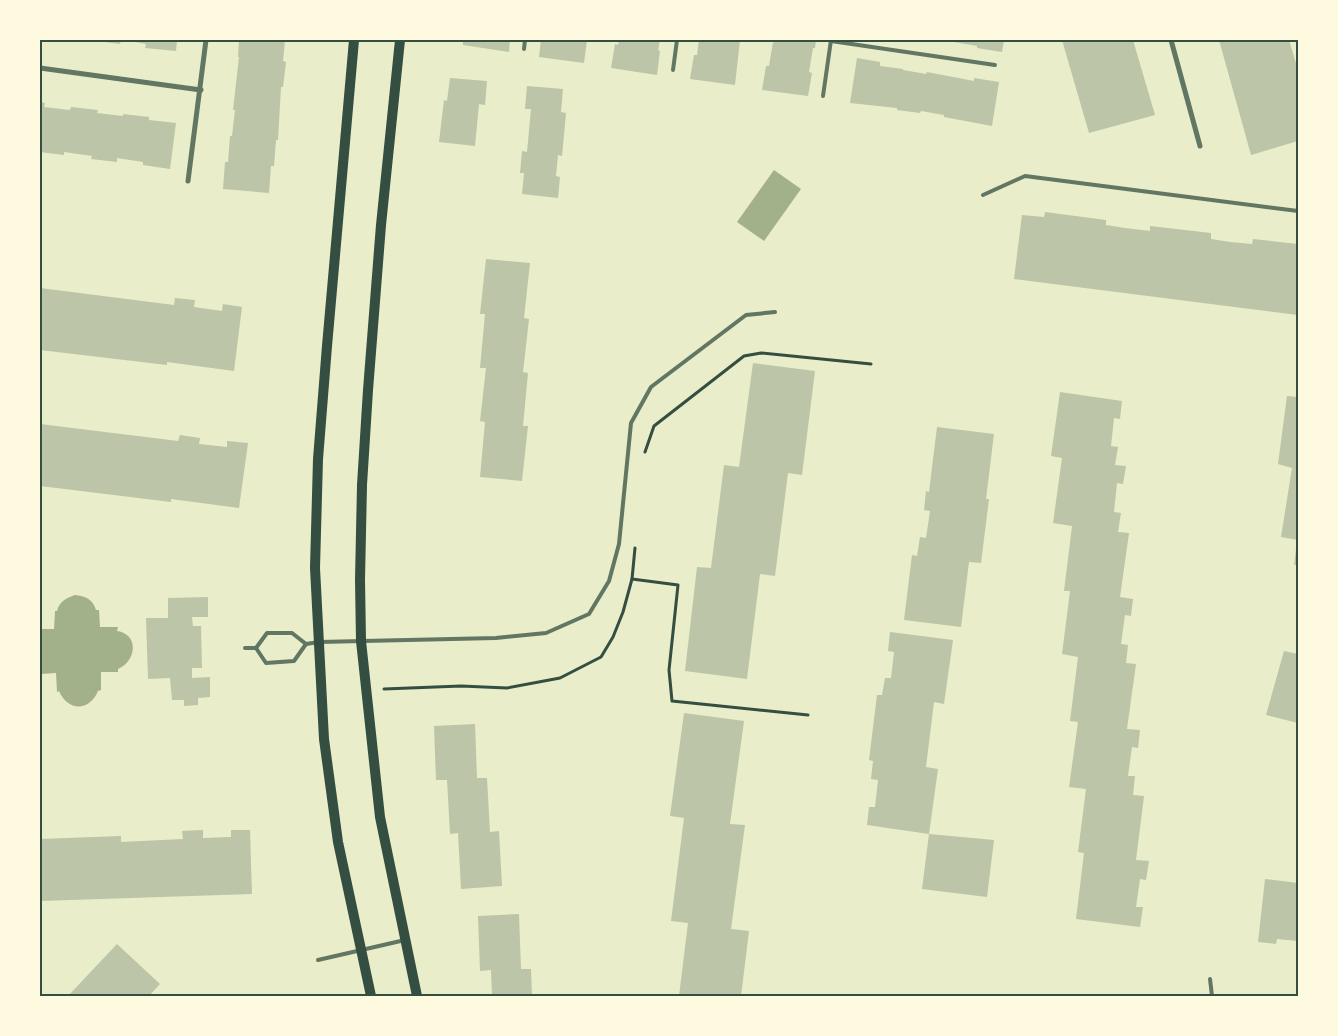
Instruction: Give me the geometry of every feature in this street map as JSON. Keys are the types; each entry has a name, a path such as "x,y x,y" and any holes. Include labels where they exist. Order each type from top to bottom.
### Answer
{"main road":[{"path":"354,40 318,459 315,568 324,739 338,842 372,996"},
{"path":"400,40 380,234 368,390 362,485 361,641 380,817 417,996"}],"street":[{"path":"188,181 206,40"},
{"path":"1171,40 1200,146"},
{"path":"40,68 201,90"}],"lane":[{"path":"524,49 525,40"},
{"path":"673,70 677,40"},
{"path":"823,96 831,40 995,65"},
{"path":"984,195 1025,176 1298,211"},
{"path":"256,648 266,662 294,661 306,644 319,642 496,638 546,633 590,614 609,581 619,544 631,423 651,387 746,315 775,312"},
{"path":"256,648 267,633 292,633 306,644"},
{"path":"245,648 256,648"},
{"path":"318,960 405,940"},
{"path":"1210,979 1212,996"}],"path":[{"path":"632,580 678,585 669,670 672,701 808,715"}],"shaded area":[{"path":"774,170 801,189 764,241 737,222"},
{"path":"75,595 88,599 93,603 96,610 99,610 100,627 118,627 117,631 129,637 133,648 129,660 118,669 118,672 101,672 101,690 98,691 90,702 79,706 73,706 68,703 59,691 57,692 56,673 40,674 40,629 54,629 55,611 57,611 63,601"}],"building":[{"path":"97,40 121,40 120,44"},
{"path":"125,40 177,40 176,51 145,48 146,44"},
{"path":"239,40 285,40 283,61 286,62 283,87 281,87 278,140 276,140 274,166 271,166 269,193 223,189 225,162 228,162 235,110 233,110"},
{"path":"463,40 510,40 509,52 463,45"},
{"path":"541,40 587,40 584,63 539,57"},
{"path":"619,40 660,40 657,75 611,68 615,44 618,45"},
{"path":"699,40 740,40 735,85 690,79"},
{"path":"775,40 816,40 809,72 812,73 808,96 762,90 766,66 769,66"},
{"path":"955,40 1004,40 1002,52 977,48 977,46 954,42"},
{"path":"1062,40 1133,40 1155,115 1089,133"},
{"path":"1219,40 1289,40 1298,70 1298,141 1251,155"},
{"path":"857,58 880,62 880,66 926,74 927,72 974,81 974,78 999,82 992,126 921,111 920,113 897,110 897,108 850,103"},
{"path":"450,78 487,81 485,105 479,104 475,146 439,142 444,100 447,101"},
{"path":"527,86 563,89 561,112 566,113 562,156 558,155 556,176 560,177 558,198 522,194 524,173 520,173 522,151 527,152 531,109 525,109"},
{"path":"40,102 45,103 44,107 70,110 71,107 98,110 97,113 149,117 149,120 176,123 170,169 143,165 143,162 117,158 117,162 91,159 92,156 64,152 64,155 40,152"},
{"path":"1045,212 1106,220 1106,225 1125,228 1150,231 1150,226 1211,233 1211,239 1230,242 1252,244 1253,239 1298,244 1298,315 1014,279 1022,215 1044,217"},
{"path":"486,259 530,263 524,318 529,319 523,372 528,373 523,426 528,426 522,481 480,477 485,422 480,421 486,368 480,368 485,314 480,314"},
{"path":"40,288 174,305 175,298 195,300 194,307 222,311 223,304 242,307 234,371 167,362 167,365 40,350"},
{"path":"753,363 815,371 802,475 788,473 775,576 760,574 747,679 685,671 697,567 711,568 724,465 739,467"},
{"path":"1060,392 1122,401 1120,419 1114,418 1111,446 1118,447 1115,465 1126,466 1123,484 1117,483 1114,512 1121,513 1118,532 1129,533 1120,597 1133,599 1131,616 1125,615 1121,644 1128,645 1126,663 1136,664 1127,729 1140,730 1138,748 1132,747 1128,776 1135,776 1133,795 1144,796 1136,860 1149,861 1146,880 1140,879 1136,907 1143,907 1140,927 1076,919 1084,853 1078,852 1086,789 1069,787 1078,722 1070,721 1078,657 1062,654 1070,591 1064,591 1072,526 1053,523 1062,458 1051,456"},
{"path":"1287,396 1298,397 1298,540 1281,537 1292,468 1278,464"},
{"path":"40,424 178,441 180,435 200,438 199,444 227,447 227,441 248,443 239,508 171,499 171,502 40,486"},
{"path":"937,427 994,434 986,499 989,499 981,563 969,562 961,627 904,620 912,555 917,556 920,537 926,538 930,511 924,510 926,491 929,492"},
{"path":"1297,541 1298,565 1294,565"},
{"path":"208,597 208,617 192,617 193,626 201,626 202,668 192,668 192,678 210,677 210,697 198,698 198,705 184,706 184,700 172,700 170,678 148,679 146,618 168,618 168,598"},
{"path":"890,632 953,640 944,704 934,702 926,767 938,769 929,834 867,825 869,807 875,807 878,780 871,779 873,761 869,760 877,695 882,695 885,678 891,678 894,652 888,651"},
{"path":"1284,651 1298,654 1298,723 1266,715"},
{"path":"684,713 744,721 730,824 745,825 731,929 749,931 741,996 679,996 688,923 671,921 684,818 670,816"},
{"path":"475,724 477,778 487,778 490,832 499,831 502,886 461,889 458,833 450,834 447,780 436,780 434,726"},
{"path":"203,830 203,838 231,837 231,830 250,830 252,894 40,901 40,839 121,836 121,842 183,839 182,831"},
{"path":"929,834 994,840 987,897 922,889"},
{"path":"1265,879 1298,883 1298,941 1277,939 1276,944 1258,942"},
{"path":"519,914 521,969 531,969 532,996 492,996 491,970 480,971 478,916"},
{"path":"117,944 160,984 149,996 68,996"}]}
